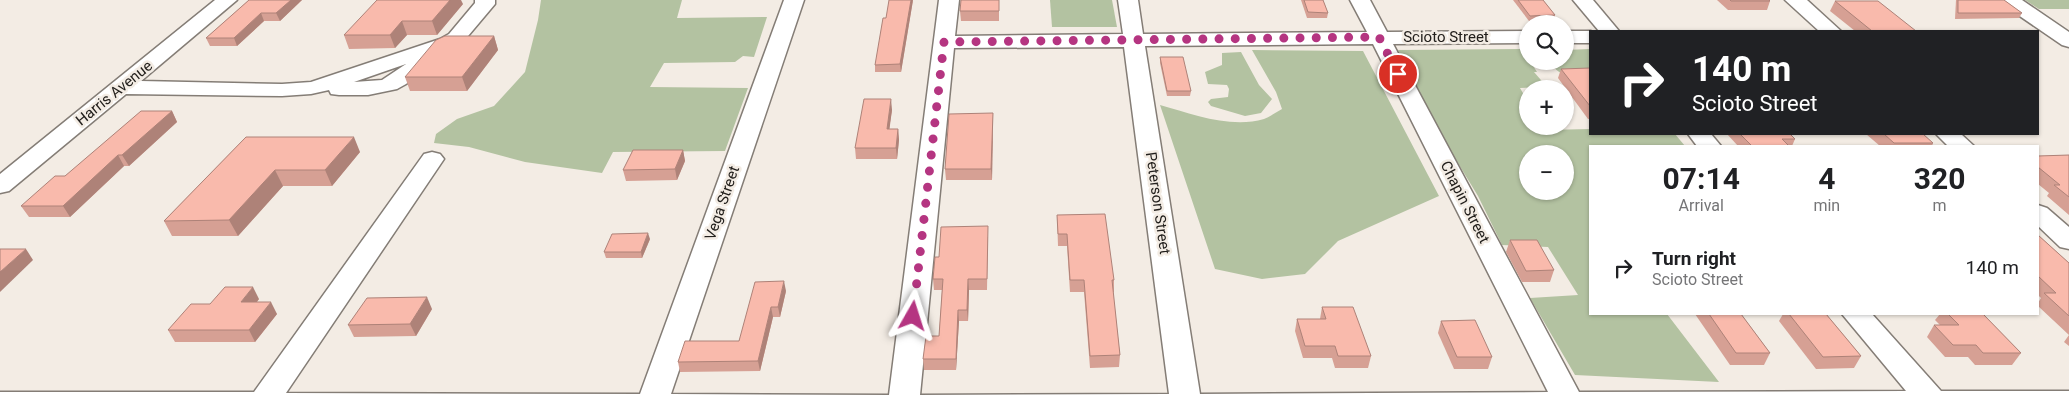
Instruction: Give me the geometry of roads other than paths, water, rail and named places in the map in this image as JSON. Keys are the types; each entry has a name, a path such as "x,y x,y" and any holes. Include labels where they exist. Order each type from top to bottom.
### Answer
{"street":[{"name":"Harris Avenue","path":"0,186 227,0"},
{"path":"121,87 282,90 311,88 361,89 392,84 402,79 433,48 447,44 456,38 485,4 485,0"},
{"name":"Vega Street","path":"651,406 794,0"},
{"path":"903,406 949,0"},
{"name":"Peterson Street","path":"1128,0 1186,405"},
{"name":"Chapin Street","path":"1360,0 1569,403"},
{"path":"1583,0 1608,30"},
{"path":"1795,0 1830,30"},
{"path":"2009,0 2068,40"},
{"name":"Scioto Street","path":"944,42 1519,37"},
{"path":"1574,37 1589,37"},
{"path":"2039,39 2068,40"},
{"path":"1700,135 1709,145"},
{"path":"1949,135 1961,145"},
{"path":"262,404 432,159"},
{"path":"2039,214 2069,241"},
{"path":"1857,315 1946,405"},
{"path":"0,403 651,406 696,409 903,406 1032,408 1186,405 1364,408 1569,403 1635,407 1946,405 2069,402"}]}
